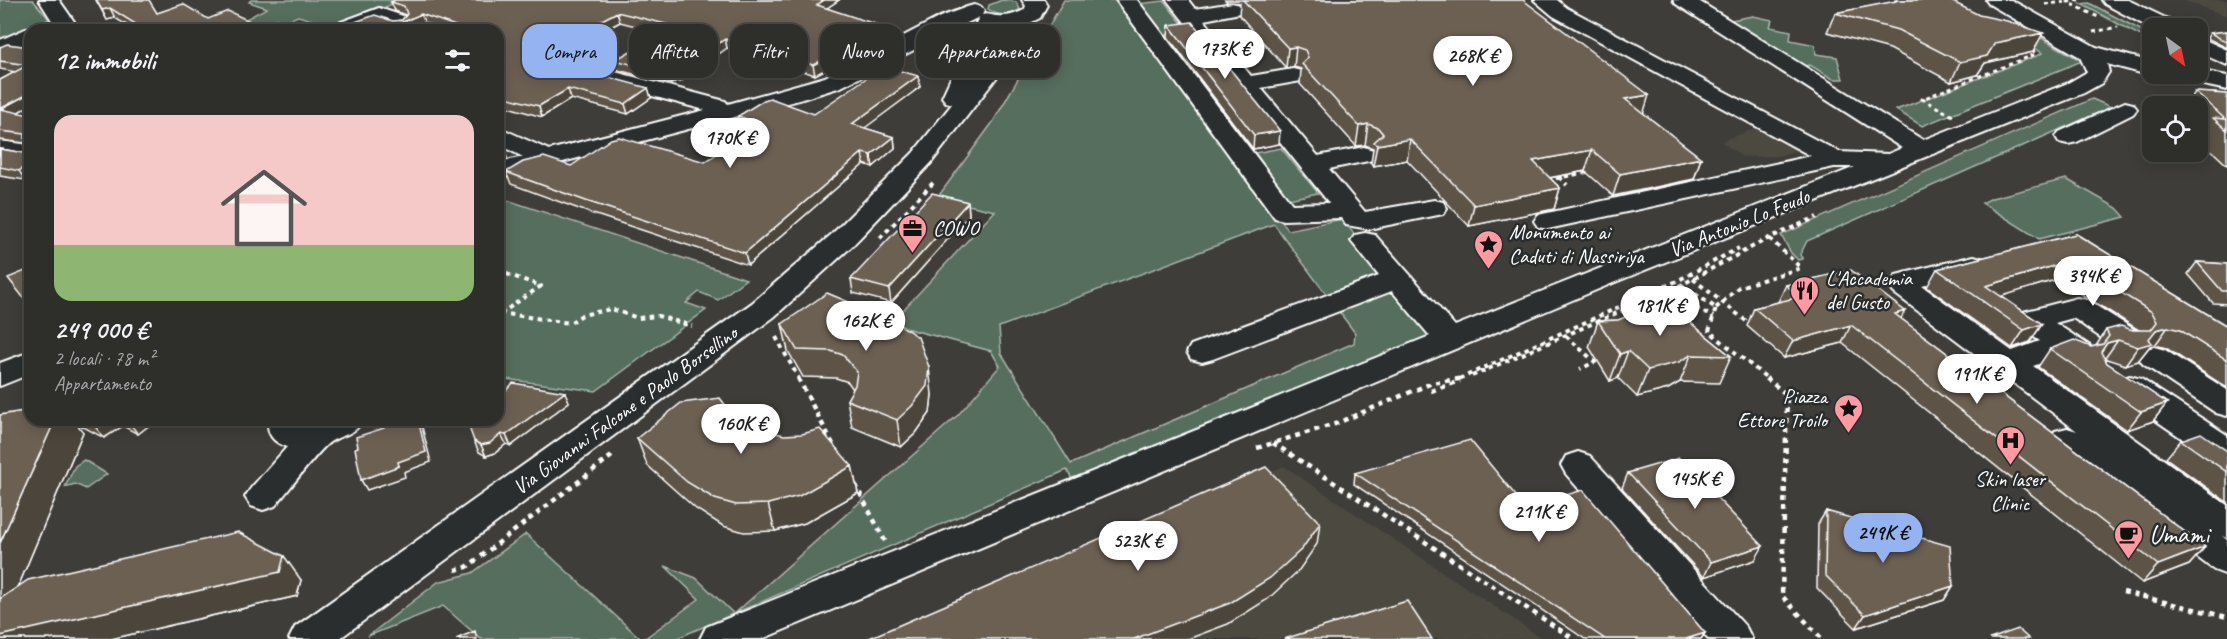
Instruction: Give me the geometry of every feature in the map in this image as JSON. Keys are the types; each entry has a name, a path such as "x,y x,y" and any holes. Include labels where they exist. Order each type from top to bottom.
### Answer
{"street":[{"name":"Via Giovanni Falcone e Paolo Borsellino","path":"309,639 763,310 842,240 922,158 992,69 1017,21 1033,14 1036,10 1033,0"},
{"path":"1126,0 1284,212 1349,210"},
{"path":"1544,0 1560,12 1834,159"},
{"path":"1683,0 1930,146"},
{"path":"1996,0 2088,42 2121,62 2142,67"},
{"path":"2112,0 2148,18"},
{"path":"1183,8 1356,219 1369,221 1434,208"},
{"path":"1183,8 1233,9"},
{"path":"504,169 833,82 970,9 1017,21"},
{"name":"Via Giovanni Falcone e Paolo Borsellino","path":"922,158 969,67 970,9"},
{"path":"359,24 378,14 398,22"},
{"path":"46,24 59,16"},
{"path":"0,49 24,36"},
{"path":"2068,137 2125,109 2085,83 2094,78 2098,72 2088,42"},
{"path":"2208,49 2227,58"},
{"name":"Via Antonio Lo Feudo","path":"720,639 1603,277 2085,83 2142,72"},
{"path":"1245,84 1293,76"},
{"path":"611,78 717,106 722,113"},
{"path":"2208,79 2227,83"},
{"path":"1839,84 1930,146"},
{"path":"504,138 545,158"},
{"path":"0,148 24,152"},
{"path":"1312,165 1364,155"},
{"name":"Via Antonio Lo Feudo","path":"1548,221 1834,159 1894,160"},
{"path":"1365,241 1451,341"},
{"path":"1999,259 1906,281 1904,287 2227,524"},
{"path":"1202,352 1398,279"},
{"path":"2008,363 2072,348 2030,320 2077,307 2127,339"},
{"path":"2154,357 2227,405"},
{"path":"0,375 24,365"},
{"path":"2106,371 2224,439"},
{"path":"2197,385 2224,439"},
{"path":"284,426 288,435 298,437 317,434 335,426"},
{"path":"263,497 317,434"},
{"path":"2067,441 2227,560"},
{"path":"1578,465 1732,639"}],"path":[{"path":"2079,0 2068,2 2119,28 2088,42"},
{"path":"1975,129 1922,99 2036,54 2035,50 2027,46"},
{"path":"1539,182 1587,172"},
{"path":"1559,177 1567,185"},
{"path":"1431,391 1490,370 1564,335 1677,281 1765,235 1819,214 1664,293 1564,335 1462,378"},
{"path":"1768,238 1801,268 1739,287 1716,308 1709,331 1787,395 1782,596 1821,639"},
{"path":"504,273 541,286 504,311"},
{"path":"1693,279 1751,325"},
{"path":"1677,281 1716,308"},
{"path":"1664,293 1714,317"},
{"path":"504,315 570,323 582,315 611,309 638,318 658,316 692,326"},
{"path":"1564,335 1595,362 1580,369"},
{"path":"776,337 838,452"},
{"path":"1273,443 1574,639"},
{"path":"849,474 889,547"},
{"path":"2123,592 2227,617"}],"shaded area":[{"path":"2181,0 2227,0 2227,16"},
{"path":"1760,127 1800,150 1778,156 1742,157 1721,141"},
{"path":"1284,466 1543,639 894,639"}],"green space":[{"path":"0,0 33,0 49,19 39,24 24,24 24,32 0,44"},
{"path":"251,0 401,0 348,24 325,24 298,16 278,24 259,24 244,20 267,8 249,2"},
{"path":"1002,0 1016,2 1020,9 1004,15 988,9 989,5"},
{"path":"1064,0 1119,0 1288,230 1342,219 1448,349 1078,490 1067,470 735,613 958,415 1000,366 991,351 890,324 995,211 937,198 993,122 1019,78 1060,78 1060,24 1050,24","holes":["1274,224 1355,333 1354,343 1071,464 1001,353 999,327"]},
{"path":"1164,1 1189,32 1161,36 1137,4"},
{"path":"2089,3 2142,31 2142,37 2081,4"},
{"path":"1753,16 1772,20 1770,27 1791,31 1790,40 1815,45 1816,54 1837,57 1843,79 1833,79 1810,65 1798,67 1726,21"},
{"path":"2025,29 2082,61 1922,126 1896,110 2039,55 2042,53 2031,45"},
{"path":"2092,99 2111,107 1807,241 1800,255 1803,259 1798,260 1791,253 1781,235"},
{"path":"1281,148 1318,193 1284,200 1250,154"},
{"path":"2066,179 2117,208 2125,217 2039,239 1982,203 1992,198"},
{"path":"504,199 746,279 718,300 699,292 686,303 706,310 596,391 504,379"},
{"path":"84,460 107,474 86,489 75,484 65,487 75,466"},
{"path":"526,534 641,639 481,639 443,606 368,636 438,582 472,573"},
{"path":"665,566 696,578 734,614 675,639 644,639 699,599"}],"building":[{"path":"96,0 149,0 157,13 183,4 208,19 228,11 256,24 135,24 110,8 102,10"},
{"path":"395,0 824,0 817,5 875,24 820,24 820,61 813,65 808,64 808,24 730,24 730,40 725,39 718,44 718,24 666,24 617,12 594,24 522,24 522,78 611,78 648,88 625,104 568,89 539,106 504,97 504,24 450,24 421,14 398,24 349,24 375,15 393,21 402,20 407,14 404,6 391,2"},
{"path":"1243,0 1523,0 1649,95 1625,99 1701,158 1620,174 1592,150 1533,161 1560,188 1474,205 1410,139 1377,145 1374,142 1383,134 1378,128 1368,124 1359,126 1302,64 1308,57 1305,50 1296,47 1288,48"},
{"path":"1897,0 1949,0 1979,15 2007,21 2043,33 1995,43 1987,56 1960,62 1898,30 1835,13"},
{"path":"276,19 288,24 265,24"},
{"path":"1192,22 1280,131 1254,135 1169,25"},
{"path":"2227,31 2227,42 2210,33"},
{"path":"7,44 24,46 24,64 0,61 0,47"},
{"path":"629,52 629,64 617,59"},
{"path":"24,67 24,96 0,109 0,80"},
{"path":"904,72 916,75 852,124 894,137 871,155 862,153 745,253 506,172 523,162 544,157 571,166 611,139 619,137 705,162 760,124 738,116 764,100 770,98 814,114 866,78 904,78"},
{"path":"2195,92 2227,94 2227,130 2213,118 2225,119 2208,104 2208,96 2199,96"},
{"path":"0,109 24,114 24,134 0,131"},
{"path":"0,149 24,153 24,168 19,171 0,167"},
{"path":"932,193 968,202 889,289 851,279"},
{"path":"2076,234 2227,326 2227,360 2180,330 2168,327 2156,330 2149,339 2152,343 2138,347 2118,340 2107,343 2101,352 2107,363 2167,403 2141,412 2050,349 2074,340 2091,347 2103,344 2109,336 2106,330 2121,326 2133,330 2151,330 2157,322 2152,312 2070,261 1986,286 2042,324 2024,330 1937,269"},
{"path":"2197,262 2227,264 2227,291 2222,291"},
{"path":"1851,270 1905,311 1895,314 2205,547 2158,565 1851,325 1793,341 1754,308 1799,297 1786,285"},
{"path":"24,271 24,298 8,278"},
{"path":"827,293 894,321 918,337 929,367 927,386 912,406 897,420 847,400 855,385 857,372 843,355 831,351 797,350 782,324"},
{"path":"1665,301 1674,311 1684,309 1692,324 1731,356 1691,355 1679,362 1648,370 1628,351 1620,354 1598,321 1618,320"},
{"path":"513,383 565,392 506,435 501,434 490,443 481,445 474,441 470,430 474,426 504,426 504,393"},
{"path":"720,398 736,419 768,431 784,435 802,434 820,429 852,466 799,496 768,504 736,505 715,499 687,482 637,438 681,403"},
{"path":"24,411 24,426 52,426 0,543 0,415"},
{"path":"384,426 420,426 426,452 398,462 399,466 361,480 355,448 358,447 356,437 384,428"},
{"path":"2201,433 2227,451 2227,472 2181,440"},
{"path":"1470,440 1525,507 1583,490 1705,633 1686,639 1605,639 1355,473"},
{"path":"1679,458 1763,546 1711,562 1628,473"},
{"path":"1266,467 1320,523 1302,549 1270,578 1230,603 1134,639 867,639"},
{"path":"1826,511 1950,546 1953,586 1865,615 1825,575"},
{"path":"238,532 284,556 280,572 0,636 0,599 28,580"},
{"path":"1407,601 1432,639 1284,639"},
{"path":"2018,629 2029,639 1990,639"},
{"path":"475,631 477,639 456,639"}],"place":[{"name":"COWO","path":"912,254"},
{"name":"Monumento ai Caduti di Nassiriya","path":"1488,270"},
{"name":"L'Accademia del Gusto","path":"1805,316"},
{"name":"Piazza Ettore Troilo","path":"1848,434"},
{"name":"Skin laser Clinic","path":"2010,466"},
{"name":"Umami","path":"2128,560"}]}
